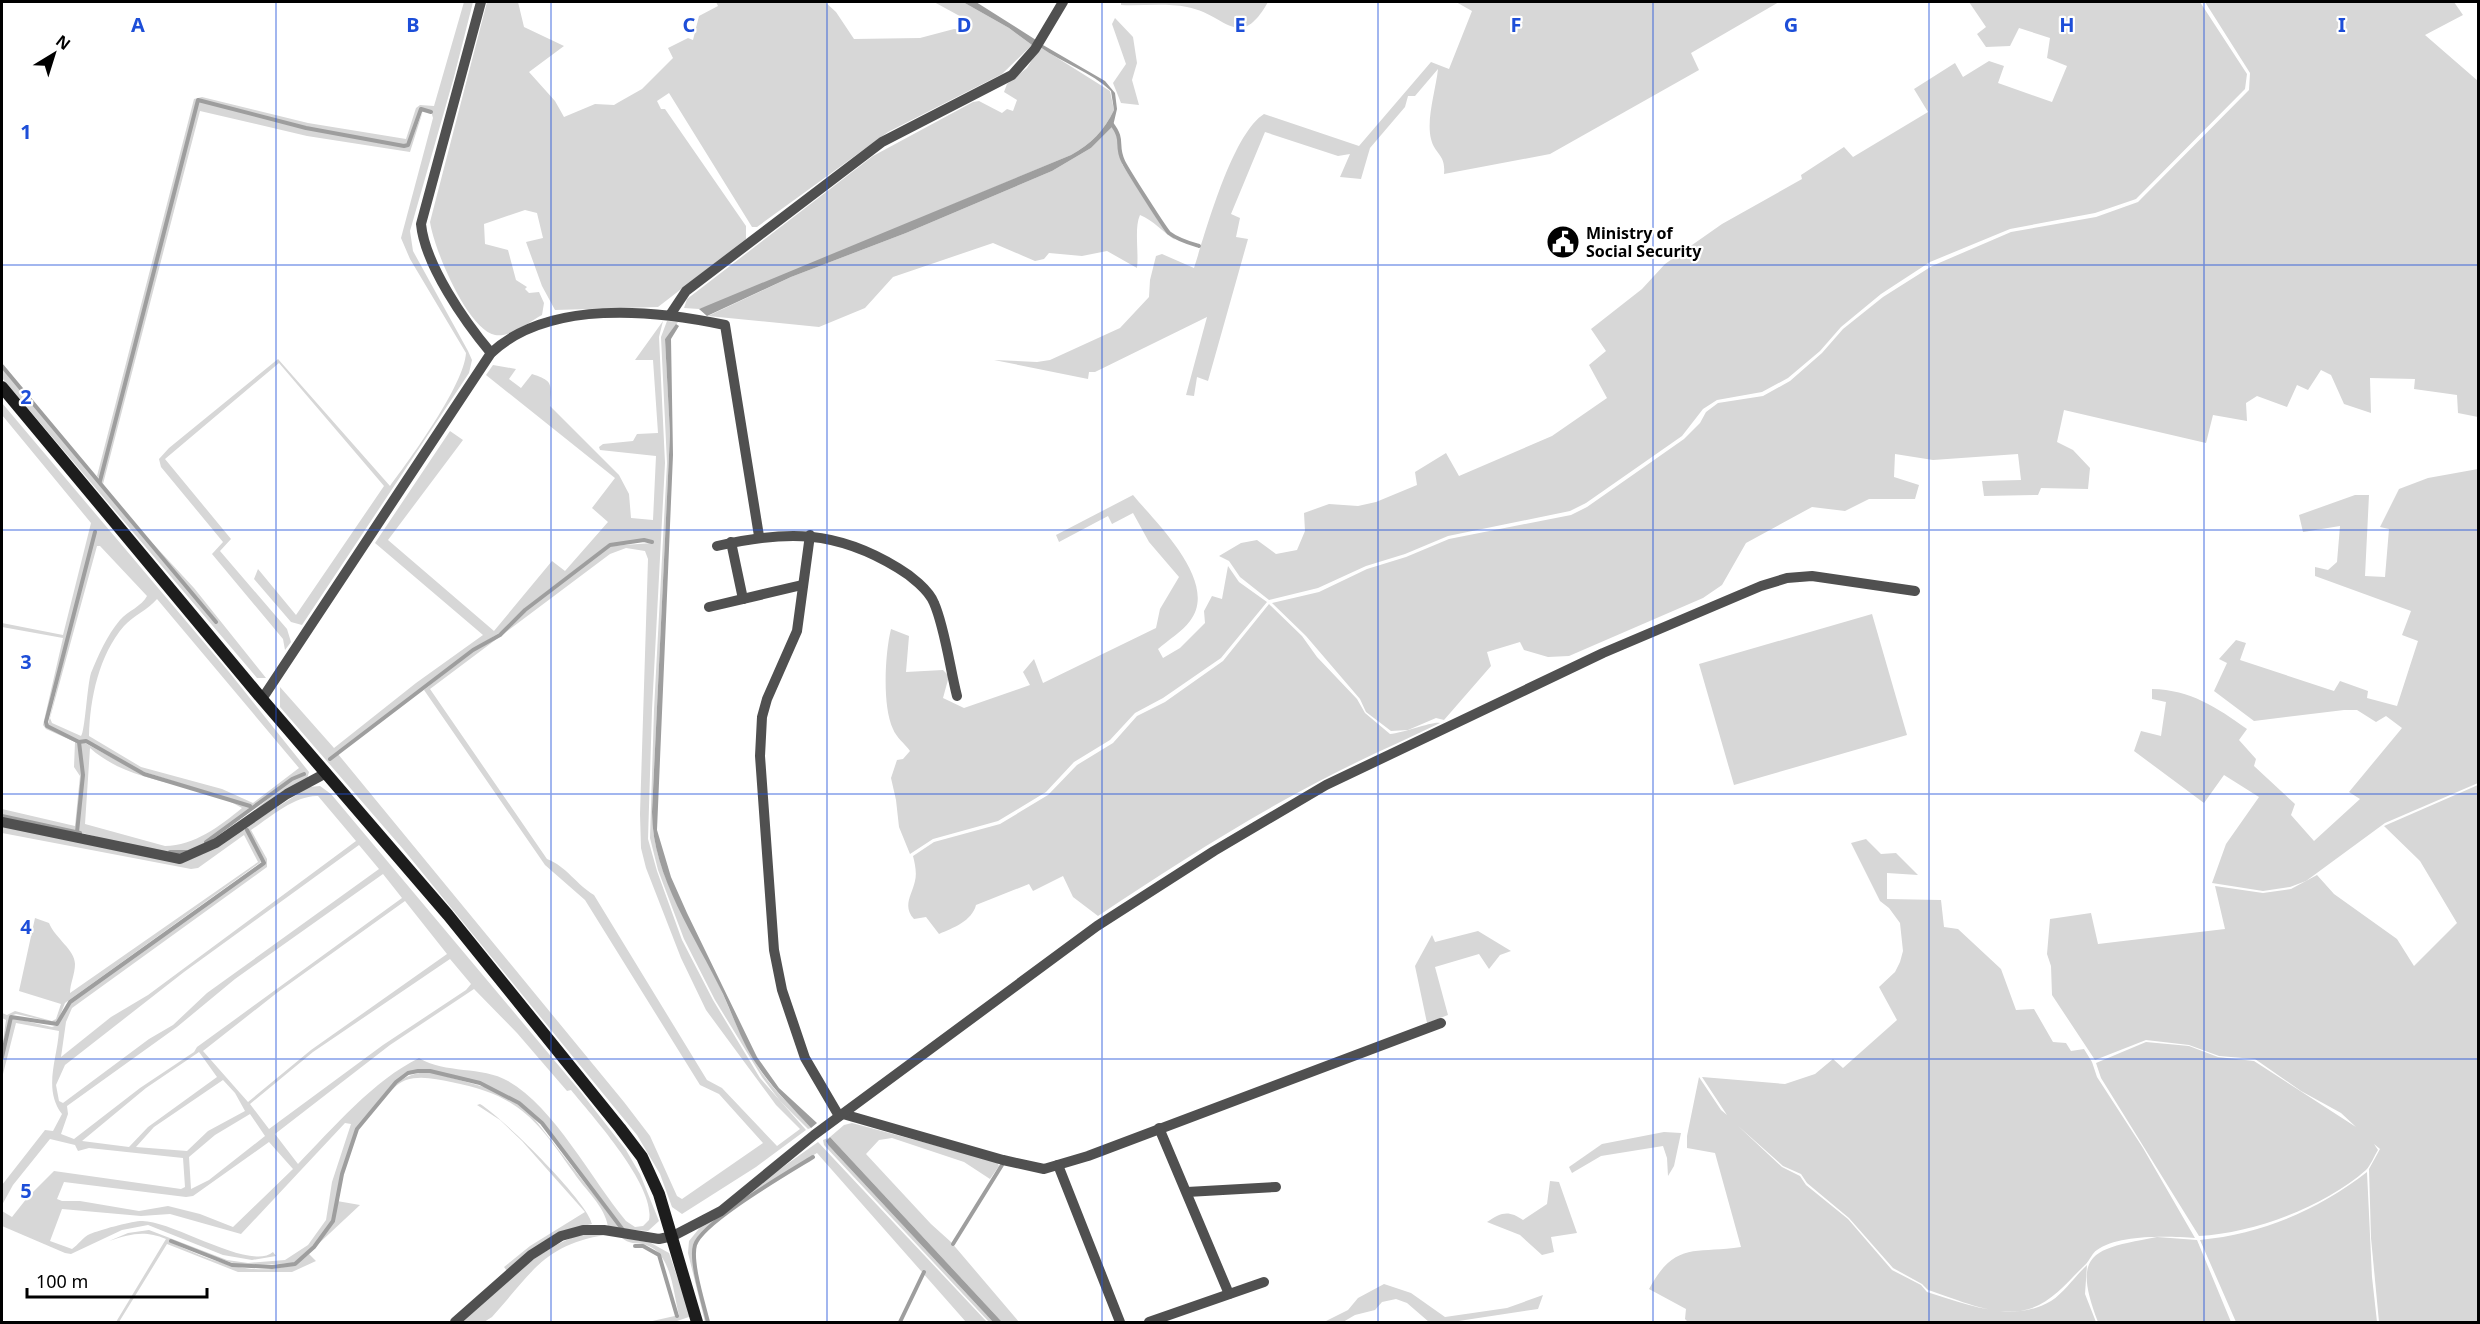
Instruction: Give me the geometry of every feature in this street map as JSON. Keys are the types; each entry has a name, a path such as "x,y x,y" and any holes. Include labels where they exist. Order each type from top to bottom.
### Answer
{"main road":[{"path":"2,387 262,699 448,915 620,1128 652,1176 673,1236 693,1321"}],"street":[{"path":"481,2 421,224 428,252 452,298 491,353"},
{"path":"670,315 686,291 882,142 1012,75 1035,49 1063,2"},
{"path":"262,699 491,353 522,331 554,320 610,314 670,315 725,325 759,536"},
{"path":"810,535 797,631 762,717 760,756 770,908 774,950 782,990 805,1058 841,1115 1003,1160 1044,1169 1441,1023"},
{"path":"717,546 759,536 810,535 844,542 877,556 908,574 934,601 957,696"},
{"path":"731,542 742,599"},
{"path":"455,1323 531,1255 561,1236 583,1230 604,1230 659,1239 673,1236 721,1211 841,1115 1097,926 1285,809 1383,757 1603,653 1761,586 1812,576 1915,591"},
{"path":"709,607 802,585"},
{"path":"2,822 180,859 216,843 287,794 326,773"},
{"path":"1160,1128 1229,1294"},
{"path":"1059,1164 1120,1323"},
{"path":"1187,1192 1276,1187"},
{"path":"1149,1323 1263,1282"}],"shaded area":[{"path":"464,2 473,2 410,231 413,251 472,360 469,373 302,625 291,622 254,579 258,569 296,615 384,486 279,363 165,459 231,539 220,551 287,629 291,642 285,650 283,639 212,554 223,542 161,467 159,459 169,448 278,359 390,486 447,402 463,367 466,353 410,259 401,238 433,118 431,111 420,108 407,144 404,145 307,128 197,99 100,479 97,476 194,99 202,97 308,123 406,139 416,108 420,105 434,106"},
{"path":"487,2 518,2 524,27 564,46 529,72 555,101 564,117 595,104 614,105 642,89 673,58 668,48 688,38 693,40 699,16 718,6 716,2 825,2 836,12 854,39 920,38 954,29 965,30 967,20 934,2 963,2 1009,28 1032,45 1002,74 888,132 757,227 752,227 669,93 657,101 661,109 665,109 746,226 746,239 658,307 555,310 542,286 526,242 543,238 537,213 525,210 484,224 485,244 508,250 516,280 527,287 525,289 529,293 539,292 544,303 542,315 513,332 495,335 484,330 463,304 445,268 430,222"},
{"path":"963,2 976,2 1036,40 1032,45 1009,28"},
{"path":"1121,2 1268,2 1258,17 1249,25 1240,28 1187,7 1121,5"},
{"path":"1456,2 1779,2 1691,53 1699,70 1550,154 1444,174 1442,158 1433,144 1430,131 1430,113 1438,69 1415,96 1408,96 1405,107 1370,148 1361,179 1340,177 1350,154 1338,156 1265,132 1231,214 1240,218 1236,237 1248,239 1208,381 1197,377 1194,396 1186,395 1207,317 1095,372 1089,372 1088,379 994,360 1037,362 1050,360 1120,328 1149,297 1150,280 1156,256 1162,254 1194,268 1213,208 1231,162 1252,125 1264,114 1359,146 1431,62 1449,69 1472,11"},
{"path":"1969,2 2200,2 2247,74 2245,89 2136,199 2095,213 2010,229 1930,262 1881,294 1841,327 1820,351 1788,378 1762,392 1717,400 1703,409 1682,436 1586,503 1570,511 1448,536 1405,554 1366,566 1318,588 1269,600 1240,577 1229,561 1219,556 1241,543 1257,540 1276,554 1297,550 1305,531 1304,513 1329,504 1358,506 1376,502 1417,485 1415,472 1446,453 1459,476 1552,436 1607,398 1589,365 1606,351 1591,329 1642,289 1665,264 1722,224 1802,179 1801,175 1844,147 1853,157 1928,112 1914,89 1955,63 1963,77 1989,61 2004,66 1998,83 2052,102 2067,66 2047,58 2050,38 2019,28 2010,46 1986,47 1977,34 1986,27"},
{"path":"2205,2 2454,2 2463,15 2425,35 2478,81 2478,417 2458,413 2457,395 2414,389 2415,379 2370,378 2371,413 2344,404 2331,375 2321,370 2308,390 2297,385 2287,407 2257,396 2246,403 2247,421 2213,415 2206,443 2064,410 2057,442 2073,450 2090,468 2088,489 2041,488 2038,495 1984,496 1982,481 2021,480 2018,454 1933,460 1895,454 1894,477 1919,485 1915,499 1869,499 1845,511 1812,507 1746,543 1722,585 1703,598 1569,656 1548,657 1524,650 1520,642 1487,652 1491,666 1444,720 1436,718 1408,730 1391,731 1366,712 1360,699 1306,636 1272,603 1319,592 1367,569 1406,557 1449,539 1571,515 1587,507 1684,439 1700,423 1706,412 1718,403 1763,396 1790,381 1822,353 1843,329 1883,297 1932,266 2011,232 2096,217 2138,202 2249,90 2250,73"},
{"path":"1115,18 1133,37 1137,63 1132,80 1139,105 1121,103 1113,83 1126,64 1112,24"},
{"path":"1043,45 1105,81 1115,93 1117,109 1113,126 1091,148 1052,171 906,233 791,277 707,316 699,309 1071,155 1085,146 1101,131 1114,110 1111,91 1095,78 1040,47"},
{"path":"1040,47 1110,91 1114,110 1101,131 1085,146 1071,155 721,302 699,309 684,308 687,299 873,156 973,102 979,101 1002,113 1007,109 1013,111 1017,100 1004,92 1007,84 1027,68"},
{"path":"198,101 306,129 404,147 409,146 423,111 410,152 307,136 200,111 103,484 101,481"},
{"path":"1113,126 1118,136 1122,164 1161,225 1175,240 1140,215 1137,227 1137,268 1107,251 1082,256 1049,253 1044,259 1035,261 993,243 893,277 865,308 819,327 708,316 791,277 906,233 1052,171 1091,148"},
{"path":"663,321 659,337 665,463 652,710 648,839 682,940 713,1000 760,1078 806,1130 756,1167 682,1214 672,1207 660,1174 637,1135 403,849 280,707 280,687 334,748 416,683 483,635 375,543 450,431 463,440 388,540 494,631 552,561 565,571 608,522 592,508 615,478 486,375 493,365 516,369 509,379 521,388 532,374 548,381 551,388 550,406 619,475 629,494 631,518 653,520 656,456 600,450 599,447 603,444 633,441 637,434 658,433 653,360 635,360","holes":["644,539 652,543 610,546 526,610 505,631 474,650 424,690 545,865 585,900 700,1085 719,1094 763,1143 682,1199 677,1196 650,1136 624,1102 338,754 329,759 473,649 504,630 524,609 609,544","626,548 645,551 648,559 640,814 641,848 646,868 681,958 706,1010 776,1105 800,1129 777,1146 722,1088 707,1080 594,895 560,866 547,859 430,689 610,554"]},
{"path":"667,321 678,322 665,339 670,434 652,812 654,834 658,856 674,898 751,1054 769,1082 811,1128 808,1129 780,1101 762,1077 715,1000 684,939 658,870 650,838 654,710 667,463 661,337"},
{"path":"676,324 679,326 671,339 673,455 657,830 671,877 757,1057 779,1088 817,1123 811,1128 769,1082 747,1048 723,994 677,906 659,860 654,836 652,812 670,434 665,339"},
{"path":"2,367 216,622 145,535 194,588 266,678 257,678 2,378"},
{"path":"2,403 229,672 309,772 307,779 210,844 183,855 178,853 192,850 222,834 238,824 292,779 305,774 291,778 225,830 186,851 146,849 78,832 83,775 80,742 144,775 195,790 126,770 107,761 90,748 85,824 165,846 176,845 206,834 242,808 208,793 248,805 132,768 90,742 79,741 48,725 94,532 45,722 47,726 78,742 82,775 76,831 2,815 2,809 75,826 80,776 74,767 75,742 46,729 43,725 63,638 2,627 2,623 63,635 91,523 2,415","holes":["97,546 100,546 147,596 142,603 120,620 100,653 91,673 81,736 52,723 50,718","157,599 299,768 253,803 222,789 141,767 89,736 94,692 108,650 124,626"]},
{"path":"2478,469 2478,783 2385,823 2306,881 2290,887 2263,891 2212,883 2226,844 2259,797 2224,775 2204,803 2134,751 2141,731 2161,736 2166,702 2152,699 2152,689 2191,696 2247,729 2239,740 2256,759 2254,766 2295,804 2291,815 2314,841 2360,799 2349,792 2402,728 2386,716 2376,722 2357,710 2254,721 2214,691 2227,663 2219,659 2236,640 2246,643 2240,660 2334,691 2340,681 2368,691 2367,698 2397,706 2418,641 2402,635 2411,611 2315,576 2315,567 2328,570 2337,562 2340,526 2303,532 2299,515 2355,495 2369,495 2365,576 2385,577 2389,529 2380,527 2399,489 2428,478"},
{"path":"1133,495 1169,536 1191,571 1197,589 1197,605 1190,621 1158,649 1163,658 1180,648 1205,623 1204,611 1212,596 1222,599 1228,566 1239,582 1267,602 1221,658 1163,698 1135,713 1110,740 1074,762 1046,792 998,821 933,839 910,854 899,827 891,778 897,760 903,759 910,751 894,732 887,707 886,665 891,629 909,636 906,672 943,670 949,676 943,698 964,708 1030,685 1023,672 1034,659 1043,683 1156,628 1160,609 1179,577 1149,542 1133,513 1112,524 1108,516 1059,542 1056,535"},
{"path":"1269,604 1302,636 1317,657 1357,699 1365,713 1390,734 1440,723 1302,790 1184,860 1098,916 1073,897 1063,876 1033,891 1029,884 976,905 966,920 939,934 926,917 914,919 908,905 916,878 913,856 934,842 1000,824 1048,795 1077,765 1113,743 1137,716 1165,702 1223,661"},
{"path":"1872,614 1907,735 1734,785 1699,664"},
{"path":"2478,785 2478,1322 2379,1322 2371,1238 2369,1169 2380,1149 2374,1144 2378,1150 2366,1170 2330,1196 2265,1224 2199,1236 2101,1078 2096,1063 2146,1042 2189,1046 2218,1057 2254,1061 2356,1127 2341,1113 2301,1091 2255,1059 2219,1056 2189,1045 2146,1040 2095,1060 2052,995 2051,966 2047,954 2050,919 2091,913 2098,944 2225,929 2215,886 2263,893 2291,889 2317,875 2334,894 2397,939 2414,966 2457,923 2420,861 2384,826"},
{"path":"320,786 331,794 580,1091 626,1150 640,1174 659,1221 648,1231 623,1229 542,1123 519,1102 480,1082 430,1070 418,1070 408,1072 389,1088 356,1129 341,1174 332,1221 313,1246 294,1263 309,1254 316,1261 292,1272 238,1272 167,1244 119,1322 116,1322 166,1239 138,1234 109,1241 128,1233 149,1230 227,1260 248,1263 285,1260 308,1245 326,1220 332,1182 351,1124 345,1123 241,1234 170,1214 141,1216 62,1209 50,1241 72,1249 90,1234 140,1221 170,1227 247,1255 262,1256 273,1252 276,1256 252,1260 223,1255 148,1225 122,1230 71,1254 2,1226 2,1211 12,1217 54,1171 181,1189 185,1187 183,1158 89,1148 78,1151 75,1145 50,1139 13,1185 2,1205 2,1185 45,1130 53,1131 62,1114 53,1095 52,1084 59,1031 16,1023 2,1078 2,1060 12,1018 52,1027 58,1025 70,1002 265,863 246,829 261,862 65,1003 57,1023 16,1014 10,1016 2,1049 6,1020 2,1018 2,1013 7,1015 15,1011 52,1021 56,1019 61,1004 19,991 35,918 49,923 72,954 75,964 70,993 258,862 244,835 198,868 191,869 2,833 2,825 153,858 185,861 203,854 309,787","holes":["318,796 356,841 148,995 111,1017 61,1057 66,1022 72,1008 267,867 267,859 251,830 291,803","359,845 379,869 207,993 173,1025 149,1039 63,1103 59,1101 56,1085 65,1065 184,972","383,874 402,898 197,1047 194,1052 140,1088 74,1139 61,1134 68,1114 67,1106 177,1027 235,979","405,901 447,954 311,1050 248,1102 203,1051 278,992","450,959 471,984 466,990 383,1045 269,1129 250,1104 313,1052","474,989 517,1033 567,1091 571,1090 607,1134 643,1189 649,1206 649,1220 643,1226 635,1227 626,1221 557,1126 525,1093 508,1081 487,1073 440,1066 419,1058 402,1067 370,1092 298,1164 275,1134 390,1045","199,1052 217,1077 148,1127 129,1147 82,1141 146,1088","223,1080 235,1093 245,1111 208,1131 187,1151 136,1147 154,1127","250,1114 265,1136 209,1180 191,1189 189,1157 215,1135","269,1142 293,1169 233,1227 200,1214 168,1206 139,1211 57,1199 64,1182 193,1196","171,1242 242,1266 294,1263 277,1268 259,1269 221,1263"]},
{"path":"1866,839 1881,854 1896,853 1918,875 1887,873 1887,899 1941,900 1944,927 1958,929 2001,969 2016,1010 2034,1009 2053,1042 2066,1043 2071,1051 2084,1049 2097,1077 2143,1148 2195,1238 2144,1237 2106,1245 2095,1251 2086,1264 2048,1299 2040,1305 2020,1311 2036,1308 2051,1301 2087,1265 2085,1294 2096,1322 1688,1322 1685,1319 1686,1309 1649,1289 1658,1274 1677,1256 1698,1251 1741,1247 1715,1153 1687,1148 1687,1136 1699,1077 1721,1110 1727,1115 1702,1077 1785,1084 1815,1074 1833,1059 1843,1068 1897,1020 1879,987 1895,972 1900,962 1903,951 1900,923 1889,908 1880,901 1851,843","holes":["1737,1125 1783,1166 1801,1174 1807,1183 1849,1218 1893,1268 1922,1284 1928,1290 1994,1310 1927,1292 1921,1285 1892,1270 1848,1219 1806,1185 1800,1176 1782,1167"]},
{"path":"1478,931 1511,951 1500,955 1489,969 1479,954 1435,967 1448,1015 1427,1023 1415,966 1432,935 1435,942"},
{"path":"430,1072 499,1091 529,1112 620,1228 608,1227 599,1205 536,1124 510,1102 494,1094 440,1080 411,1079 401,1082 369,1114 388,1091 402,1079 410,1075"},
{"path":"480,1104 491,1112 506,1125 543,1161 561,1180 587,1213 592,1224 562,1231 507,1271 504,1267 530,1246 585,1212 522,1141 500,1120 477,1105"},
{"path":"852,1123 997,1162 999,1166 990,1179 964,1162 892,1138 879,1140 866,1154 931,1224 951,1242 1019,1322 1002,1322 830,1137 844,1125"},
{"path":"1664,1132 1681,1133 1674,1166 1668,1176 1667,1158 1663,1146 1601,1156 1572,1173 1569,1167 1602,1144"},
{"path":"830,1137 1002,1322 993,1322 829,1146 826,1141"},
{"path":"828,1138 829,1146 993,1322 989,1322 824,1145 823,1140"},
{"path":"818,1142 987,1322 966,1322 817,1153 729,1210 700,1235 694,1246 693,1263 707,1322 705,1322 688,1253 689,1241 702,1225"},
{"path":"2367,1172 2372,1277 2377,1322 2236,1322 2200,1240 2246,1232 2289,1218 2329,1198"},
{"path":"1550,1181 1559,1182 1577,1233 1551,1237 1554,1252 1542,1255 1520,1235 1487,1222 1505,1213 1523,1220 1547,1204"},
{"path":"337,1201 360,1205 315,1247 334,1222"},
{"path":"579,1235 606,1235 585,1239 568,1246 540,1263 492,1317 484,1322 460,1322 531,1261 562,1242"},
{"path":"621,1237 651,1243 669,1253 690,1314 689,1317 674,1322 648,1322 679,1315 670,1275 655,1249"},
{"path":"2157,1237 2197,1240 2231,1322 2098,1322 2087,1281 2088,1268 2093,1258 2117,1246"},
{"path":"1384,1284 1411,1293 1445,1317 1507,1308 1543,1295 1538,1309 1452,1322 1429,1322 1407,1303 1396,1299 1382,1302 1375,1310 1355,1315 1343,1322 1324,1322 1348,1310 1358,1298"}],"waterway":[{"path":"100,481 198,100 306,128 404,146 408,145 421,109 431,112"},
{"path":"1111,123 1118,134 1123,161 1166,229 1176,238 1199,246"},
{"path":"2,366 216,622"},
{"path":"77,832 83,775 79,742 47,726 46,722 95,532"},
{"path":"330,759 473,650 500,635 525,610 610,545 644,540 652,542"},
{"path":"79,742 86,741 144,774 250,806"},
{"path":"206,842 292,779 304,774"},
{"path":"2,816 80,833"},
{"path":"2,1057 11,1017 57,1024 70,1002 264,863 247,830"},
{"path":"170,852 186,852"},
{"path":"171,1241 232,1265 272,1267 295,1264 314,1247 333,1221 342,1174 357,1129 396,1082 408,1073 418,1071 430,1071 480,1083 519,1103 542,1123 623,1230"},
{"path":"708,1322 694,1262 695,1245 701,1235 729,1211 813,1157"},
{"path":"953,1244 1002,1165"},
{"path":"635,1246 643,1246 659,1255 677,1316"},
{"path":"900,1322 924,1272"}],"place":[{"name":"Ministry of Social Security","path":"1563,242"}]}
